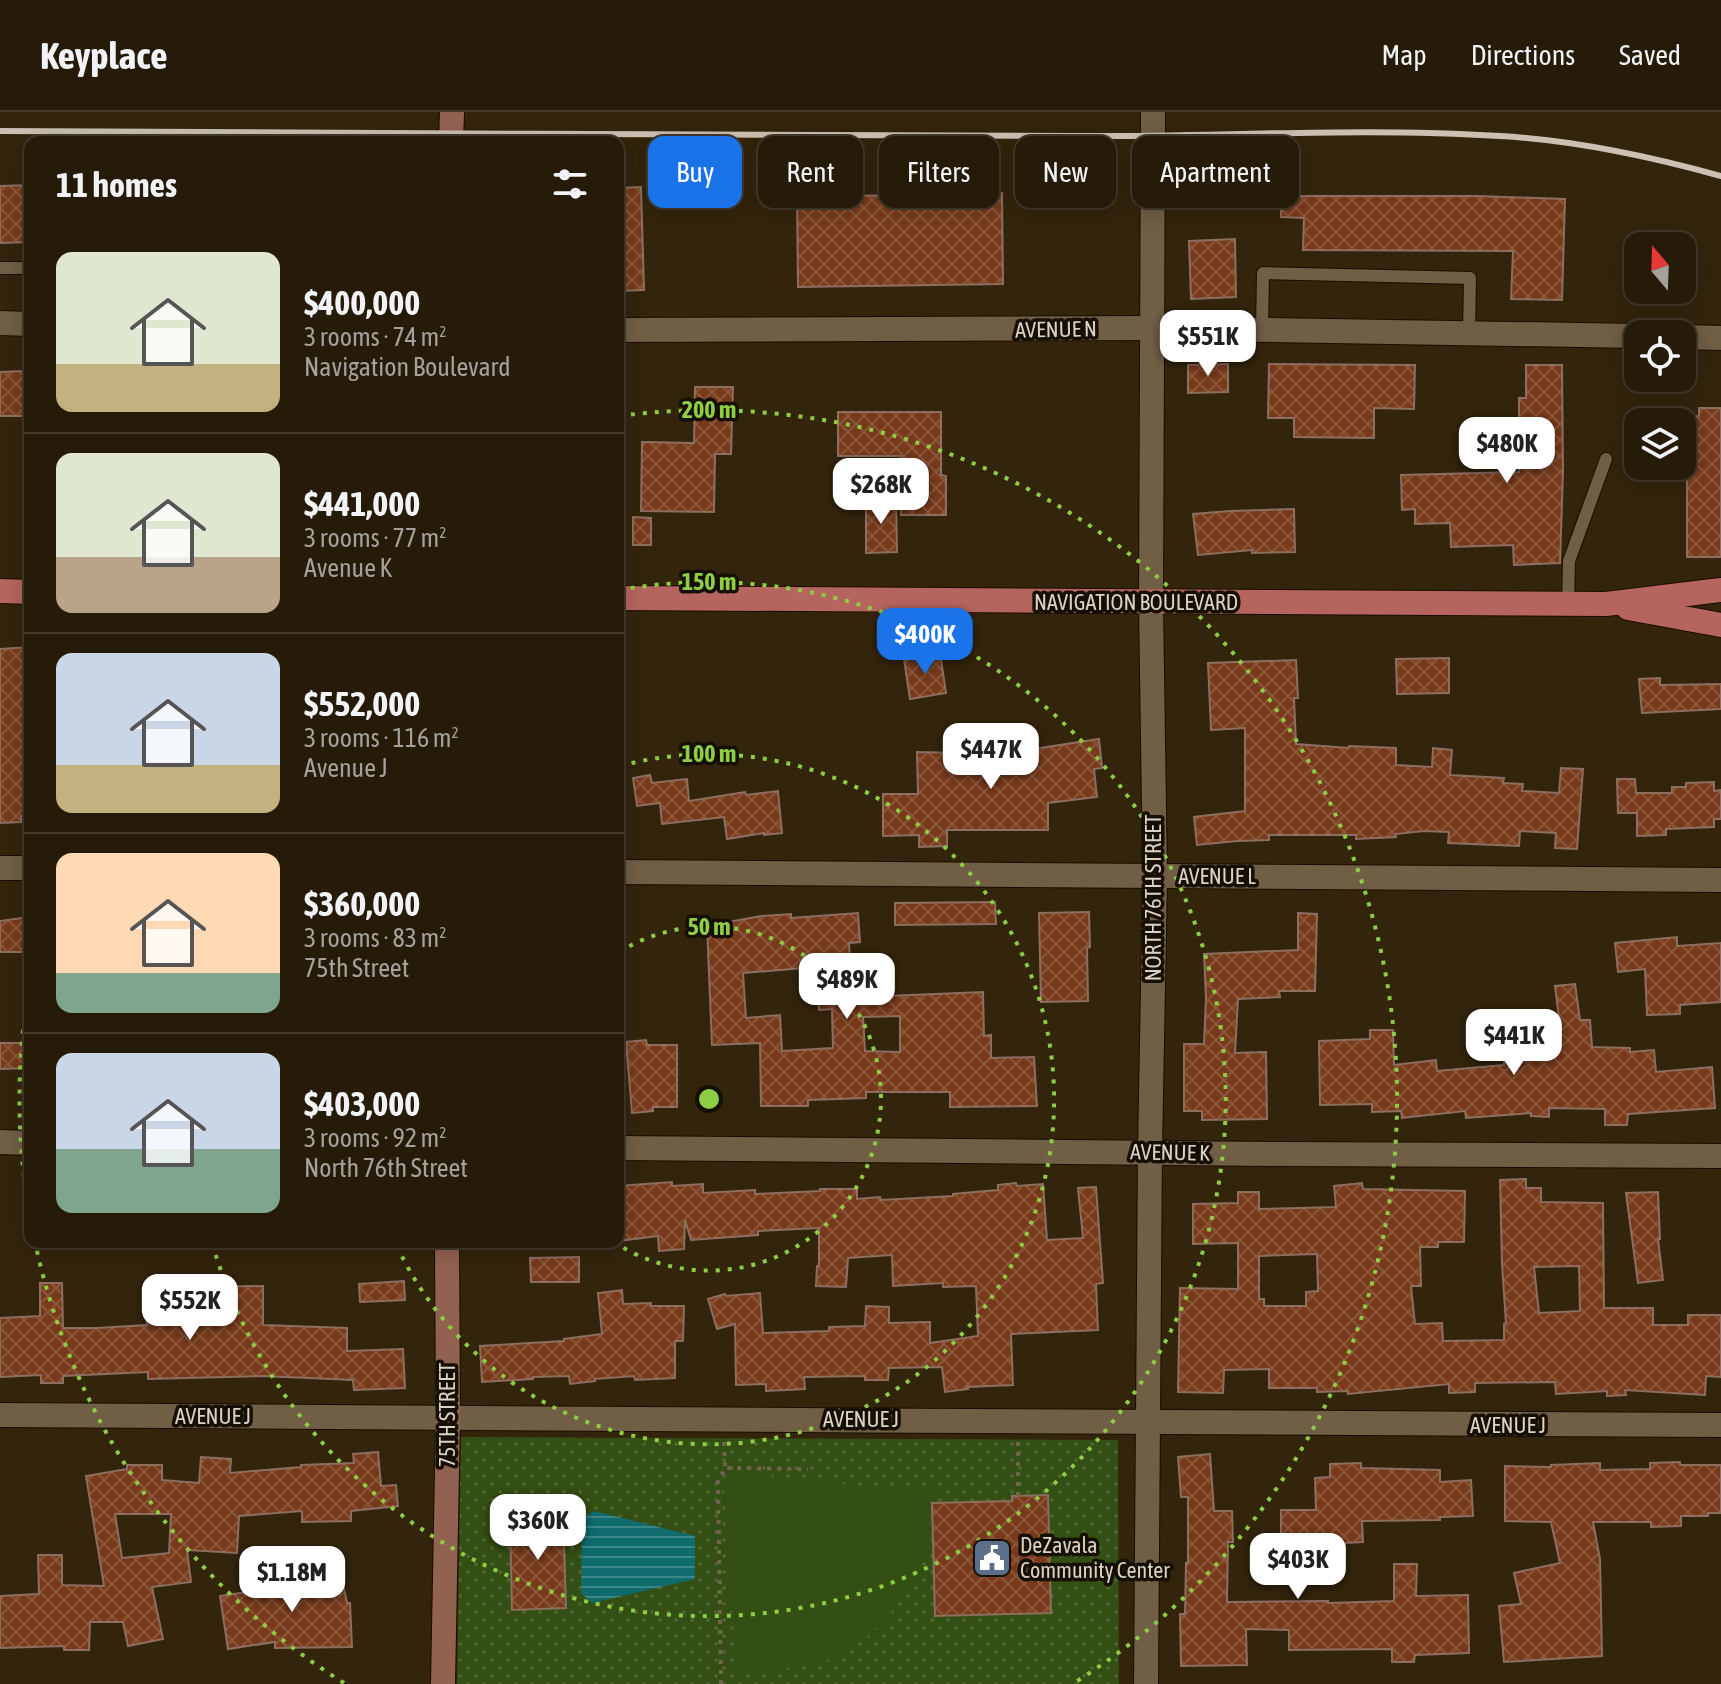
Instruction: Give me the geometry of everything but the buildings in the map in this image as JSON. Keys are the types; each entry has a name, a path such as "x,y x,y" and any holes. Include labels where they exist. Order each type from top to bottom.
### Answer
{"main road":[{"path":"451,136 452,112"},
{"name":"NAVIGATION BOULEVARD","path":"624,598 1606,604 1721,590"},
{"path":"0,591 24,592"},
{"name":"NAVIGATION BOULEVARD","path":"1606,604 1721,625"},
{"name":"75TH STREET","path":"443,1684 448,1416 447,1248"}],"street":[{"name":"NORTH 76TH STREET","path":"1146,1684 1155,876 1151,603 1153,112"},
{"path":"0,323 24,324"},
{"name":"AVENUE N","path":"624,330 1153,328 1624,336"},
{"path":"1696,337 1721,338"},
{"path":"0,868 24,868"},
{"name":"AVENUE L","path":"624,872 1721,880"},
{"path":"0,1142 24,1143"},
{"name":"AVENUE K","path":"624,1148 1721,1156"},
{"name":"AVENUE J","path":"0,1415 1721,1425"}],"lane":[{"path":"0,268 24,268"},
{"path":"1262,330 1263,273 1470,278 1469,333"},
{"path":"1568,604 1569,561 1606,459"}],"path":[{"path":"1018,1420 1018,1496"},
{"path":"721,1684 718,1481 725,1468 808,1469"}],"green space":[{"path":"461,1437 1118,1440 1119,1684 457,1684"},
{"path":"771,1474 772,1479 937,1491 931,1535 919,1567 900,1600 885,1621 864,1639 819,1665 736,1673 724,1489 732,1475"}],"water":[{"path":"594,1511 695,1536 695,1579 592,1603 581,1593 582,1519"}],"railway":[{"path":"0,131 1075,136 1447,133 1584,145 1721,176"}],"place":[{"name":"DeZavala Community Center","path":"992,1558"}]}
